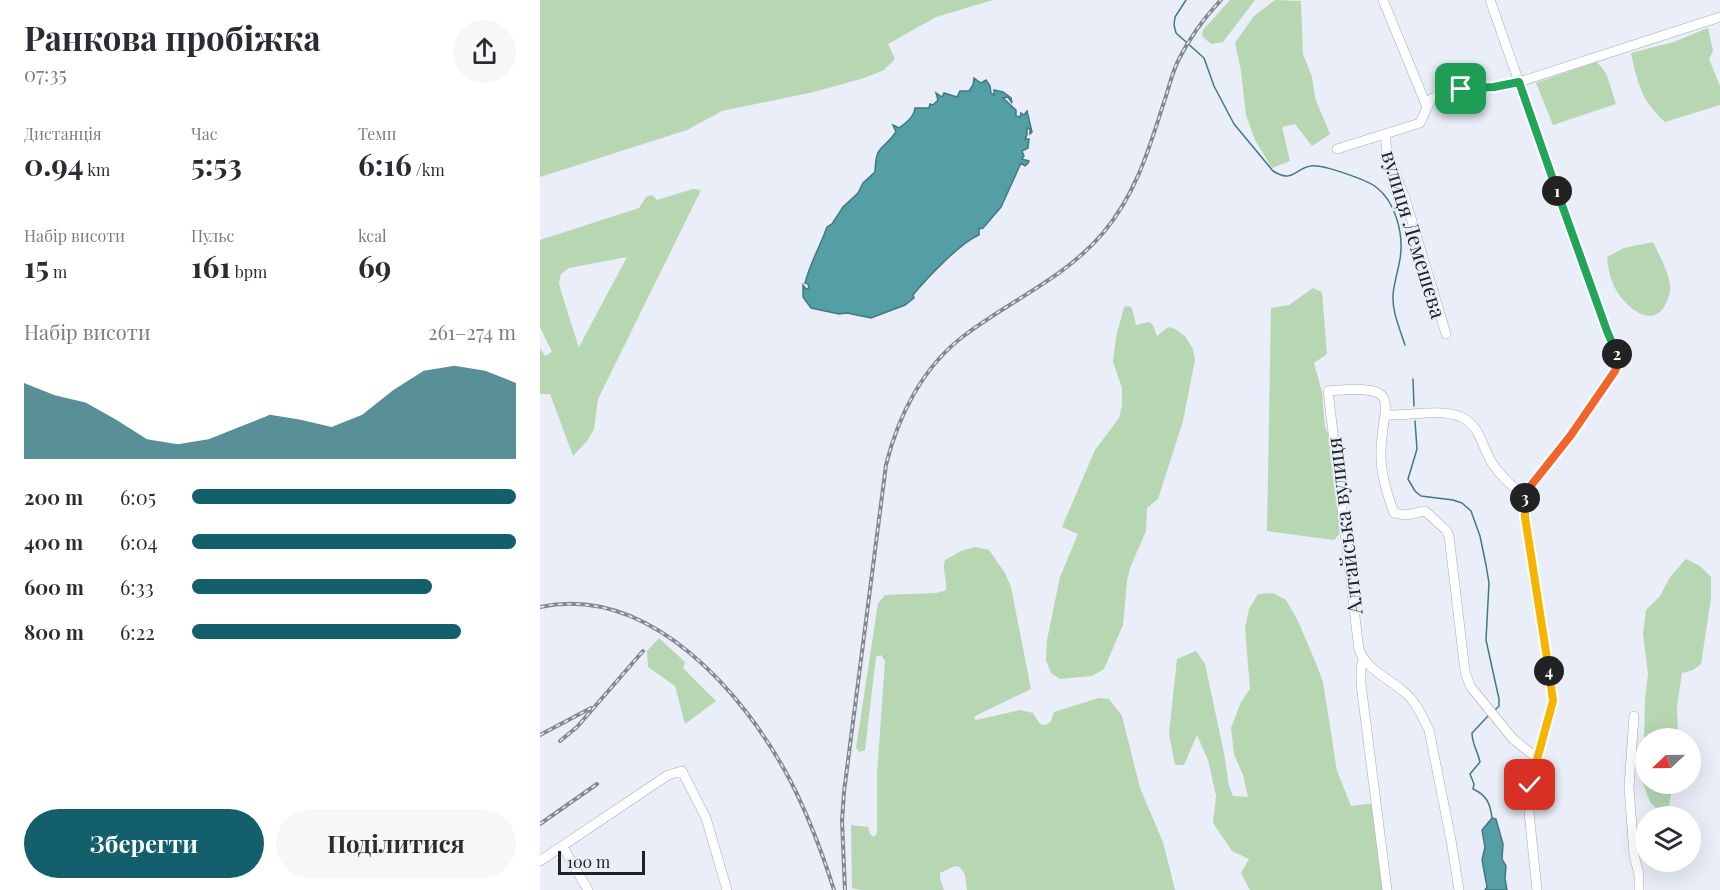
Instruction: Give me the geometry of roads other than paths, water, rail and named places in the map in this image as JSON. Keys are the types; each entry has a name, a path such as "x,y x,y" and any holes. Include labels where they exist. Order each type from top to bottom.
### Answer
{"street":[{"path":"1383,0 1428,105"},
{"path":"1490,0 1618,363 1615,371 1571,435 1525,496 1525,517 1553,689 1553,701 1528,798 1537,890"},
{"path":"1428,105 1431,99 1451,91 1519,82 1720,17"},
{"name":"вулиця Лемешєва","path":"1336,149 1420,123 1428,105"},
{"name":"вулиця Лемешєва","path":"1385,134 1387,152 1405,198 1446,334"},
{"name":"Алтайська вулиця","path":"1386,415 1386,404 1379,393 1362,389 1328,391 1356,639 1363,659 1361,684 1387,890"},
{"path":"1525,496 1504,479 1491,461 1472,423 1461,416 1438,413 1386,415 1381,459 1384,486 1394,513 1406,515 1425,511 1446,530 1449,536 1465,671 1470,686 1513,739 1537,758"},
{"path":"1363,659 1370,668 1405,692 1429,730 1459,890"},
{"path":"1634,716 1629,787 1639,890"},
{"path":"540,861 563,848 668,775 682,771 706,818 727,890"},
{"path":"563,848 588,890"}],"water":[{"path":"974,78 981,83 986,80 994,95 994,90 1003,92 1011,98 1012,103 1008,97 1003,98 1016,110 1016,116 1020,117 1021,113 1024,115 1027,111 1032,132 1030,134 1030,129 1027,128 1025,139 1029,139 1028,148 1022,151 1024,156 1022,159 1029,161 1025,166 1021,163 1001,207 983,228 979,229 979,235 963,245 944,262 913,295 914,298 905,305 871,318 811,308 803,297 803,285 806,289 809,288 805,283 807,276 827,227 858,193 863,183 875,172 878,152 896,132 893,125 899,128 911,117 915,108 929,108 930,104 933,105 938,100 936,93 942,97 944,93 957,97 960,91 969,91"},
{"path":"1492,818 1496,819 1503,844 1502,859 1506,866 1507,890 1485,890 1487,887 1482,860 1485,847 1482,830"}],"waterway":[{"path":"1186,0 1175,17 1176,33 1204,58 1214,86 1234,124 1273,171 1280,175 1290,176 1311,166 1334,170 1371,184 1389,201 1397,220 1401,240 1393,301 1405,345"},
{"path":"1413,379 1414,406"},
{"path":"1415,421 1417,449 1408,479 1421,496 1462,503 1471,511 1480,536 1489,583 1486,640 1499,699 1499,706 1494,711"},
{"path":"1488,716 1472,733 1480,762 1470,774 1474,784 1473,789 1487,800 1492,818"}],"railway":[{"path":"845,890 842,821 844,792 886,465 905,411 925,377 950,347 983,322 1055,276 1088,249 1103,233 1133,187 1153,137 1177,64 1198,28 1221,0"},
{"path":"540,607 580,604 619,612 655,629 689,652 720,681 747,713 771,747 790,780 814,834 834,890"},
{"path":"560,741 577,727 643,651"},
{"path":"540,735 591,708"},
{"path":"540,824 597,784"}]}
